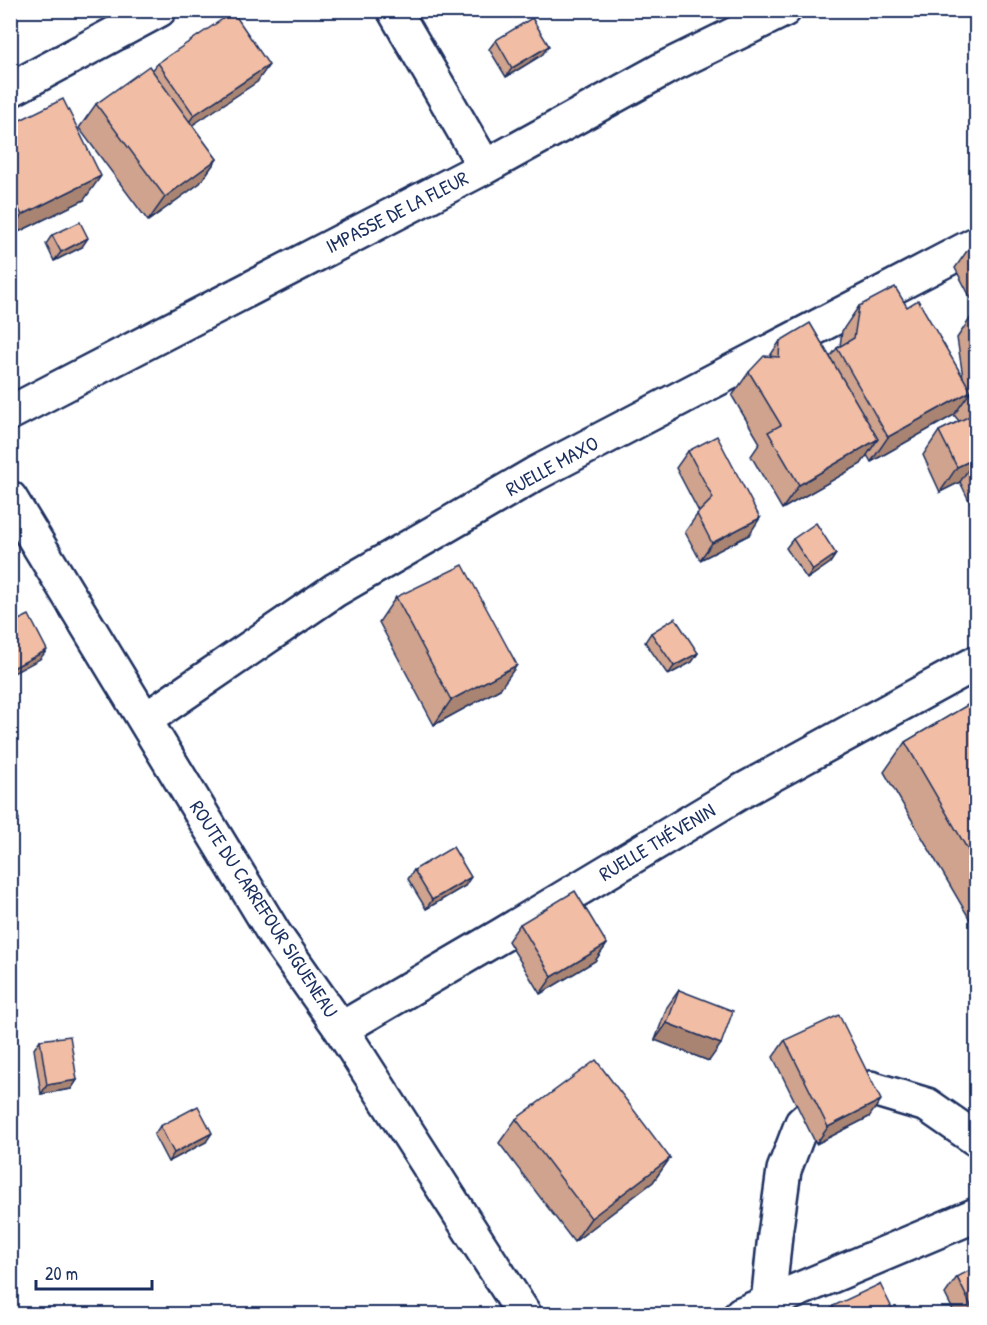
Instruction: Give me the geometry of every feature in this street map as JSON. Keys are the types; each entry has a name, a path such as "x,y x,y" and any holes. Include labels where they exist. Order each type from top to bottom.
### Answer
{"street":[{"path":"10,90 159,10"},
{"path":"394,10 485,167"},
{"name":"IMPASSE DE LA FLEUR","path":"10,413 485,167 667,67 784,10"},
{"name":"RUELLE MAXO","path":"145,720 335,590 535,474 976,244"},
{"name":"ROUTE DU CARREFOUR SIGUENEAU","path":"10,498 275,935 341,1029 524,1314"},
{"name":"RUELLE THÉVENIN","path":"341,1029 742,791 976,663"},
{"path":"762,1311 784,1170 801,1123 829,1099 870,1088 927,1105 976,1139"},
{"path":"762,1311 976,1215"}],"building":[{"path":"233,12 269,65 194,115 158,63"},
{"path":"532,18 549,46 512,68 496,40"},
{"path":"149,66 217,159 165,197 96,104"},
{"path":"63,99 101,176 22,215 10,192 10,125"},
{"path":"80,222 88,238 61,252 52,235"},
{"path":"895,287 907,307 918,300 971,391 888,437 837,348 854,338 859,306"},
{"path":"810,323 878,439 799,485 768,432 781,425 749,372 764,356 779,357 780,341"},
{"path":"976,413 976,458 957,467 939,431"},
{"path":"717,436 760,518 712,543 697,514 713,498 688,451"},
{"path":"816,523 836,554 813,570 793,539"},
{"path":"463,565 517,665 451,700 396,597"},
{"path":"29,615 47,650 13,668 10,662 10,624"},
{"path":"675,618 698,653 674,666 651,633"},
{"path":"976,700 976,864 905,742"},
{"path":"10,805 19,819 10,824"},
{"path":"453,847 471,877 432,900 414,870"},
{"path":"575,891 607,944 552,977 520,924"},
{"path":"679,990 733,1011 721,1044 667,1023"},
{"path":"839,1015 881,1100 828,1127 785,1040"},
{"path":"70,1036 77,1080 47,1085 40,1040"},
{"path":"596,1060 670,1158 591,1218 516,1119"},
{"path":"198,1106 212,1133 174,1153 160,1126"},
{"path":"976,1267 976,1314 975,1314 957,1277"},
{"path":"880,1284 895,1314 837,1314 833,1306"}]}
